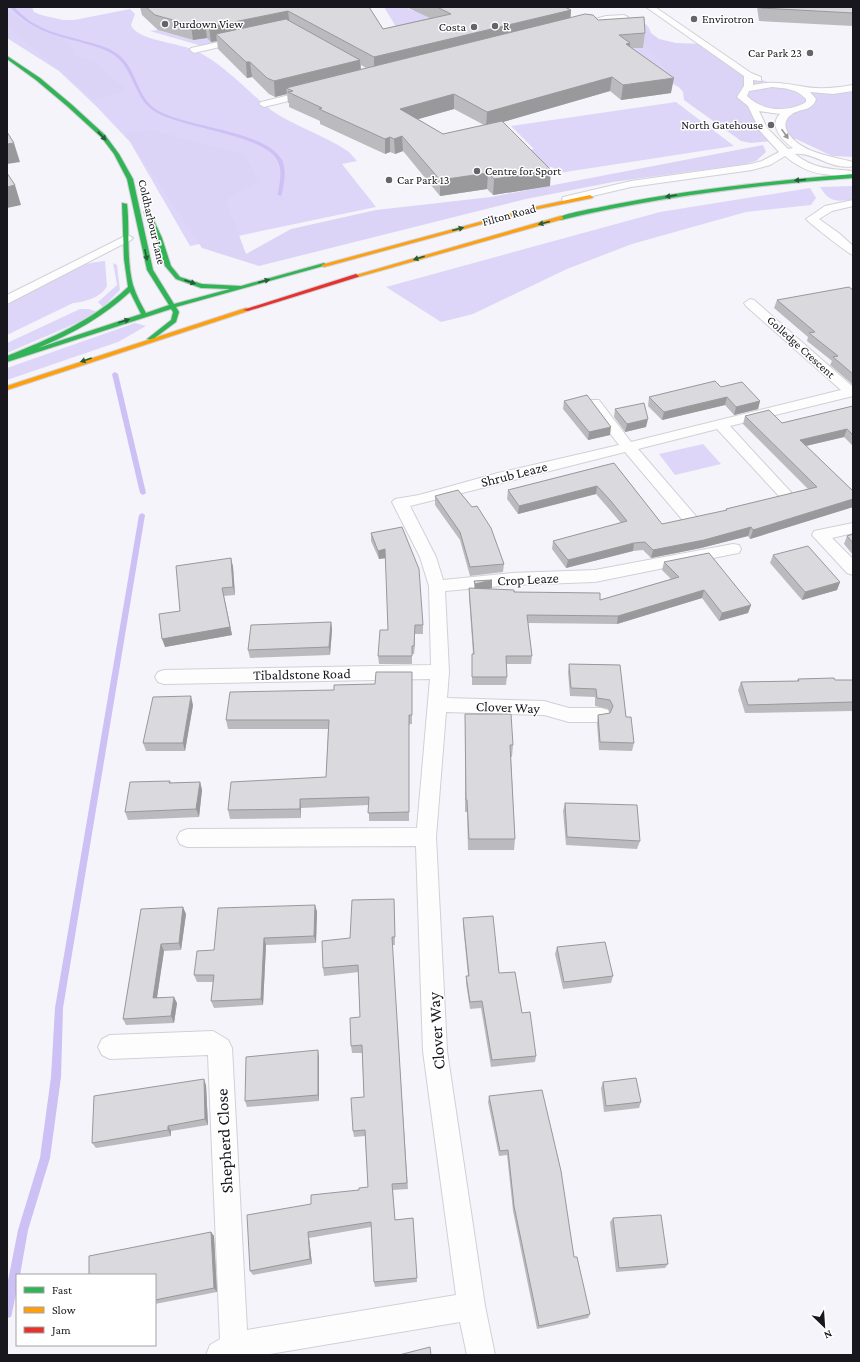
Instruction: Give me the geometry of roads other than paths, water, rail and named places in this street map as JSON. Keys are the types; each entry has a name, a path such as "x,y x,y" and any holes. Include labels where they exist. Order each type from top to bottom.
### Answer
{"main road":[{"name":"Coldharbour Lane","path":"7,57 38,79 103,136 130,179 150,270 158,285 173,306"},
{"name":"Coldharbour Lane","path":"73,110 94,141"},
{"path":"792,169 853,165"},
{"name":"Filton Road","path":"7,359 144,314 239,287 537,208 654,186 770,171"},
{"name":"Filton Road","path":"7,388 150,339 507,232 657,198 766,183 853,175"},
{"path":"130,179 152,222 172,272 185,281 202,286 239,287"},
{"name":"Coldharbour Lane","path":"121,194 127,221 125,262 130,288 144,314"},
{"path":"339,271 437,244 507,232"},
{"path":"7,359 80,328 100,317 119,301 130,288"},
{"path":"173,306 179,317"},
{"path":"144,314 155,319 179,317"},
{"path":"150,339 179,317"}],"street":[{"path":"650,7 748,75 795,89 833,91"},
{"path":"570,28 606,18 624,17"},
{"path":"194,50 249,37"},
{"path":"747,89 750,82 748,75"},
{"path":"778,85 762,85 747,89 742,93 742,97 752,105 769,110 789,111 806,107 810,103 811,99 833,91 853,88"},
{"path":"795,89 811,99"},
{"path":"264,104 317,91"},
{"path":"752,105 764,129 786,152 806,168 853,175"},
{"path":"789,111 782,120 782,130 789,140 805,150 834,161 853,165"},
{"path":"537,208 631,184 760,165 771,161 786,152 805,150"},
{"path":"853,203 829,208 812,219 836,236 853,252"},
{"path":"7,300 74,264 127,238"},
{"path":"74,264 106,257 125,262"},
{"name":"Golledge Crescent","path":"750,303 848,392 853,408"},
{"name":"Shrub Leaze","path":"400,502 418,500 498,478 848,392"},
{"path":"594,403 628,447 690,519"},
{"path":"720,424 783,492"},
{"name":"Clover Way","path":"400,502 428,557 437,586 440,672 426,837 435,1051 472,1306 481,1355"},
{"path":"853,528 820,535 853,569"},
{"name":"Crop Leaze","path":"437,586 512,579 595,576 733,549"},
{"name":"Tibaldstone Road","path":"164,677 440,672"},
{"name":"Clover Way","path":"437,705 544,708 569,715 601,715"},
{"path":"187,838 426,837"},
{"name":"Shepherd Close","path":"110,1047 213,1043 220,1048 227,1350 472,1306"}],"waterway":[{"path":"12,7 22,17 45,31 99,47 112,52 119,57 130,71 143,97 154,110 167,117 240,137 271,150 279,159 282,167 280,195"},
{"path":"115,374 143,493"},
{"path":"7,1313 23,1230 45,1158 56,1077 59,1008 142,515"}],"place":[{"name":"Envirotron","path":"694,19"},
{"name":"Purdown View","path":"165,24"},
{"name":"R","path":"495,26"},
{"name":"Costa","path":"474,27"},
{"name":"Car Park 23","path":"810,53"},
{"name":"North Gatehouse","path":"771,125"},
{"name":"Centre for Sport","path":"477,171"},
{"name":"Car Park 13","path":"389,180"}]}
